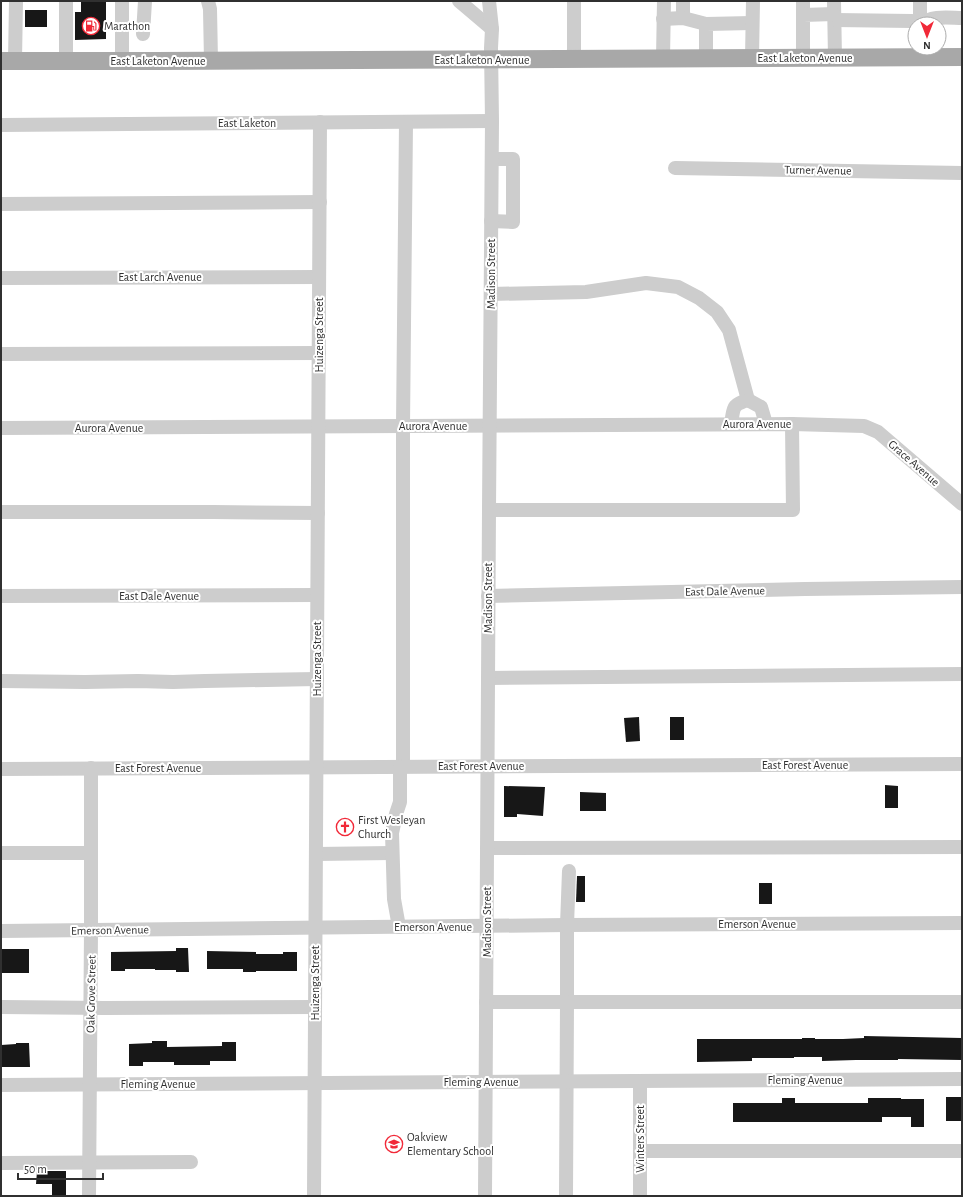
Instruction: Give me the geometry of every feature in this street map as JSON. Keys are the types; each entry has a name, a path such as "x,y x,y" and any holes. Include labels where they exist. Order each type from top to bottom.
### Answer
{"main road":[{"name":"East Laketon Avenue","path":"8,61 835,58 907,53"},
{"name":"East Laketon Avenue","path":"947,55 962,57"}],"street":[{"path":"8,61 16,1"},
{"path":"66,1 66,61"},
{"path":"122,1 122,61"},
{"path":"143,34 145,1"},
{"path":"208,1 210,9 211,61"},
{"path":"458,1 492,29"},
{"name":"Madison Street","path":"485,1196 489,425 492,159 492,29 489,1"},
{"path":"574,1 574,58"},
{"path":"663,58 664,1"},
{"path":"683,1 683,18"},
{"path":"752,58 753,1"},
{"path":"803,1 803,58"},
{"path":"920,1 921,16"},
{"path":"802,15 834,12 907,21"},
{"path":"834,12 835,58"},
{"path":"947,17 962,18"},
{"path":"663,19 683,18 706,24 752,23"},
{"path":"706,24 706,58"},
{"name":"East Laketon","path":"1,125 492,121"},
{"name":"Huizenga Street","path":"314,1196 320,122"},
{"path":"399,927 394,899 392,833 400,802 402,767 406,122"},
{"path":"491,222 513,222 513,159 492,159"},
{"name":"Turner Avenue","path":"675,168 962,173"},
{"path":"1,204 320,202"},
{"name":"East Larch Avenue","path":"1,278 319,277"},
{"path":"491,294 586,292 646,283 678,287 699,298 717,312 729,330 748,400"},
{"path":"1,354 319,353"},
{"path":"731,424 734,409 737,403 748,400 761,407 766,424"},
{"name":"Aurora Avenue","path":"1,428 731,424 864,426"},
{"path":"489,510 793,510 792,424"},
{"name":"Grace Avenue","path":"864,426 878,432 962,504"},
{"path":"1,512 318,513"},
{"name":"East Dale Avenue","path":"488,596 789,589 962,587"},
{"name":"East Dale Avenue","path":"1,596 317,595"},
{"path":"488,678 962,674"},
{"path":"1,681 173,682 316,679"},
{"name":"East Forest Avenue","path":"1,769 962,764"},
{"name":"Oak Grove Street","path":"89,1196 91,768"},
{"path":"487,848 962,847"},
{"path":"1,853 91,853"},
{"path":"316,854 392,853"},
{"path":"566,1196 568,871"},
{"name":"Emerson Avenue","path":"1,930 962,923"},
{"path":"486,1002 962,1002"},
{"path":"1,1007 315,1007"},
{"name":"Fleming Avenue","path":"1,1085 962,1079"},
{"name":"Winters Street","path":"640,1081 640,1196"},
{"path":"640,1151 962,1151"},
{"path":"1,1163 191,1162"}],"building":[{"path":"81,1 106,1 106,39 75,40 75,12 81,12"},
{"path":"25,10 47,10 47,27 25,27"},
{"path":"639,717 640,741 626,742 624,718"},
{"path":"670,717 684,717 684,740 670,740"},
{"path":"885,785 898,786 898,808 885,808"},
{"path":"504,786 545,787 543,816 517,814 517,817 504,817"},
{"path":"580,792 606,793 606,811 580,811"},
{"path":"577,876 585,876 585,902 576,902"},
{"path":"759,883 772,883 772,904 759,904"},
{"path":"176,948 188,948 189,972 155,969 125,969 125,971 111,971 111,952 176,951"},
{"path":"1,949 29,949 29,973 1,973"},
{"path":"207,951 256,952 256,954 283,954 283,952 297,952 297,971 243,972 243,969 207,969"},
{"path":"864,1036 962,1038 962,1060 898,1059 822,1061 822,1057 794,1057 752,1058 752,1061 697,1062 697,1039 843,1039 864,1038"},
{"path":"152,1041 167,1041 167,1047 222,1046 222,1042 236,1042 236,1061 210,1061 210,1065 174,1065 174,1062 143,1062 143,1066 129,1066 129,1044 152,1043"},
{"path":"29,1043 30,1067 1,1067 1,1045"},
{"path":"946,1097 961,1097 961,1121 946,1121"},
{"path":"782,1098 795,1098 795,1103 868,1103 868,1098 924,1099 924,1127 911,1127 911,1117 882,1117 882,1122 733,1122 733,1103 782,1103"},
{"path":"37,1171 66,1171 66,1196 52,1196 52,1184 36,1184"}],"place":[{"name":"Marathon","path":"91,26"},
{"name":"First Wesleyan Church","path":"345,827"},
{"name":"Oakview Elementary School","path":"394,1144"}]}
